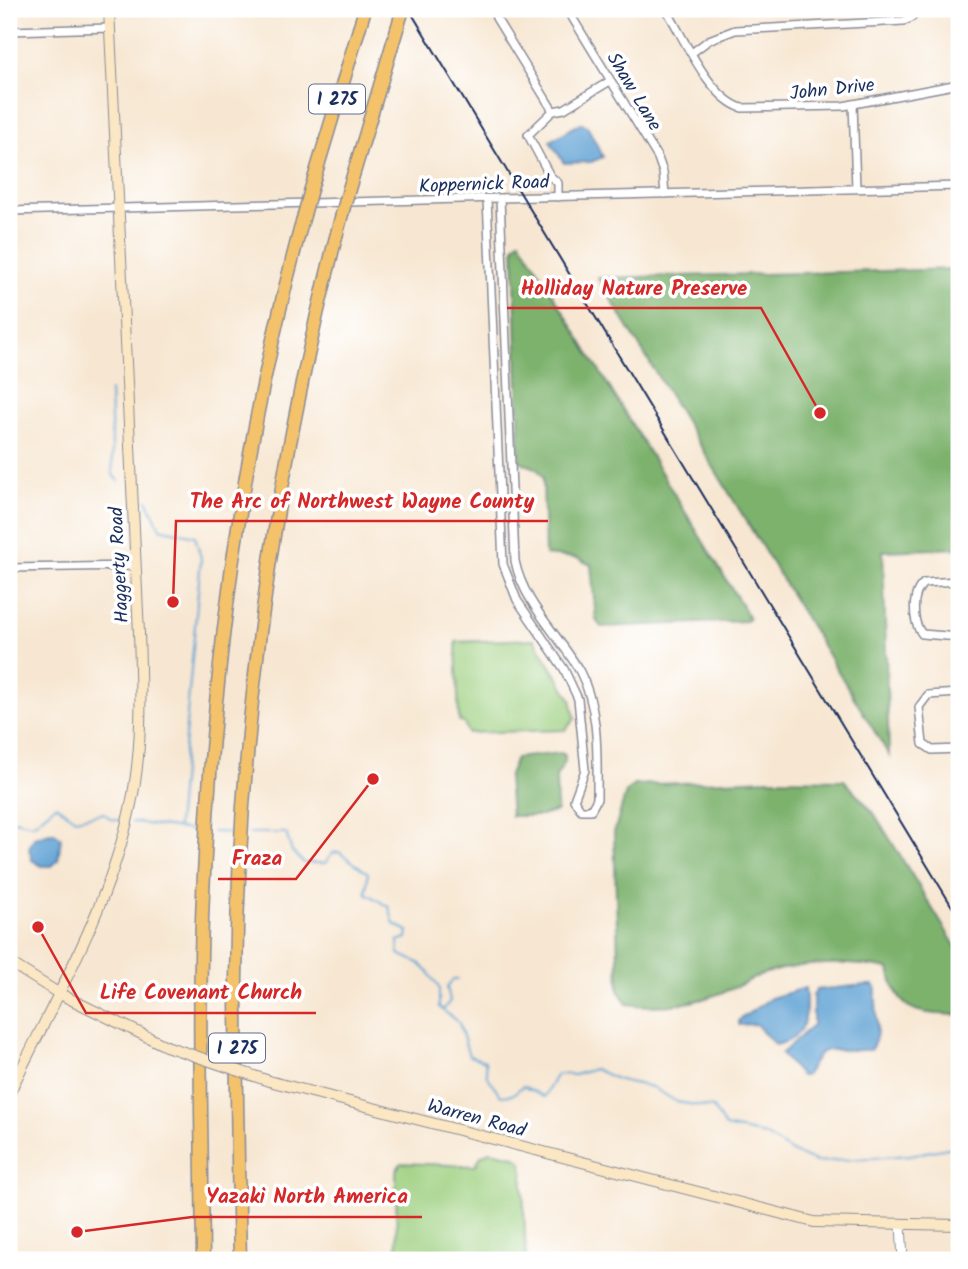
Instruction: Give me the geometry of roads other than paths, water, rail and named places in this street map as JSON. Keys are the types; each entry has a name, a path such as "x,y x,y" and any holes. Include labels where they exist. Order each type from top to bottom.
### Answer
{"highway":[{"name":"I 275","path":"203,1260 200,1003 206,832 218,688 243,499 266,373 311,189 365,9"},
{"name":"I 275","path":"240,1260 236,979 243,832 260,631 297,408 342,214 403,9"}],"main road":[{"name":"Haggerty Road","path":"9,1094 102,900 127,822 135,777 141,694 109,9"},
{"name":"Warren Road","path":"9,962 58,993 166,1046 269,1081 789,1216 830,1224 959,1225"}],"street":[{"path":"493,9 553,111"},
{"name":"Shaw Lane","path":"566,9 661,164 664,194"},
{"path":"666,9 693,52 716,36 735,30 904,21 911,18 917,9"},
{"path":"9,31 110,28"},
{"name":"John Drive","path":"693,52 715,88 730,103 748,109 853,104 959,84"},
{"path":"558,197 558,183 550,176 528,135 553,111 564,109 610,81"},
{"path":"853,104 856,188"},
{"name":"Koppernick Road","path":"9,211 959,186"},
{"path":"487,199 499,528 507,578 524,612 564,669 578,699 585,770 574,800 582,810 591,810 597,803 597,770 594,718 585,683 534,606 516,568 507,419 500,198"},
{"path":"490,272 502,271"},
{"path":"492,342 504,342"},
{"path":"495,420 507,419"},
{"path":"499,528 512,527"},
{"path":"9,568 135,566"},
{"path":"959,581 924,583 915,598 916,625 922,634 959,637"},
{"path":"524,612 534,606"},
{"path":"959,693 928,695 919,707 920,737 923,744 932,750 959,749"},
{"path":"585,770 597,770"},
{"path":"901,1224 903,1260"}],"water":[{"path":"581,123 587,126 603,157 591,162 564,163 550,141"},
{"path":"53,832 61,838 58,860 52,866 42,866 32,860 29,848 34,838"},
{"path":"873,985 876,988 877,1029 870,1050 827,1050 820,1053 805,1076 801,1076 781,1054 813,1025 813,996 816,990"},
{"path":"805,988 803,1024 794,1037 786,1042 775,1045 756,1024 739,1025 739,1020 771,998"}],"waterway":[{"path":"110,391 113,475 119,481"},
{"path":"147,500 160,528 195,536 201,558 177,827"},
{"path":"9,819 33,824 56,805 75,819 104,813 111,819 123,821"},
{"path":"132,822 203,832"},
{"path":"212,832 238,833"},
{"path":"247,833 286,833 292,852 304,863 325,863 333,853 339,852 368,873 366,893 389,907 394,924 408,931 407,938 398,941 399,954 419,963 428,972 439,988 439,1007 459,1023 469,1056 485,1061 487,1076 501,1096 512,1095 523,1086 544,1097 557,1074 574,1075 594,1069 619,1080 652,1087 677,1102 713,1108 725,1127 765,1135 792,1152 816,1162 910,1155 959,1146"},
{"path":"443,1010 450,1001 447,987 453,980 458,979"}],"railway":[{"path":"409,9 959,918"}],"place":[{"name":"Holliday Nature Preserve","path":"820,413"},
{"name":"The Arc of Northwest Wayne County","path":"173,602"},
{"name":"Fraza","path":"373,779"},
{"name":"Life Covenant Church","path":"38,927"},
{"name":"Yazaki North America","path":"77,1232"}]}
